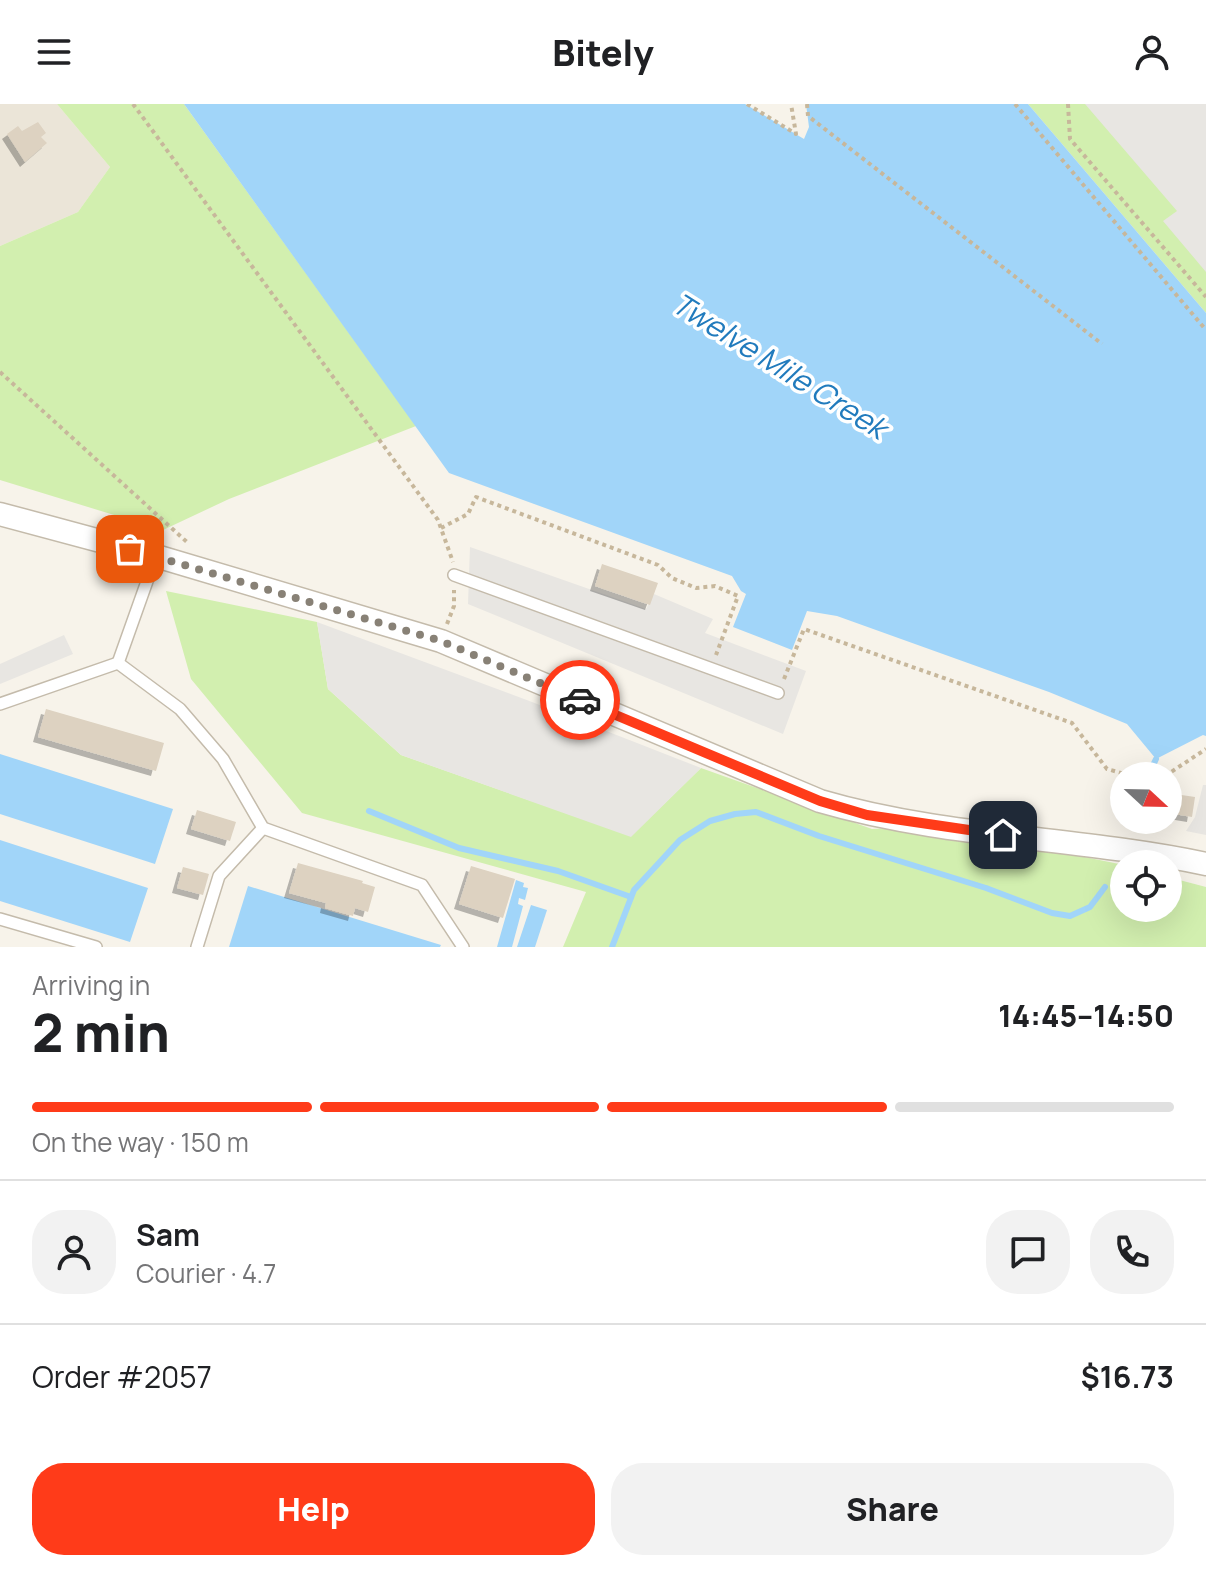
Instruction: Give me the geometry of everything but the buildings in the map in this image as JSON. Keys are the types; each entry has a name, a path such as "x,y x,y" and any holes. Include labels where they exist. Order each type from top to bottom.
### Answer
{"street":[{"path":"0,514 156,556 441,641 820,801 855,812 913,823 1153,853 1206,864"}],"lane":[{"path":"118,663 156,556"},
{"path":"454,575 778,693"},
{"path":"0,704 118,663"},
{"path":"118,663 180,709 223,759 263,828 422,885 463,947"},
{"path":"197,947 219,876 263,828"},
{"path":"0,919 96,947"}],"path":[{"path":"133,104 438,520 455,566 454,606 441,641"},
{"path":"747,104 796,134 791,104"},
{"path":"807,104 808,116 1102,344"},
{"path":"1015,104 1206,330"},
{"path":"1068,104 1070,139 1206,297"},
{"path":"0,372 190,545"},
{"path":"441,528 468,514 476,497 658,565 672,578 696,588 715,586 738,596 711,668"},
{"path":"778,693 804,629 1072,723 1110,770"},
{"path":"1182,765 1206,749"}],"shaded area":[{"path":"0,104 57,104 110,167 78,212 0,246"},
{"path":"1085,104 1206,104 1206,272 1163,221 1177,211"},
{"path":"470,547 646,609 654,594 713,619 705,633 806,671 783,734 468,604"},
{"path":"317,622 701,768 631,837 401,755 328,689"},
{"path":"64,635 73,654 0,684 0,664"},
{"path":"1203,785 1206,785 1206,835 1186,831 1195,817"}],"green space":[{"path":"57,104 184,104 416,426 229,499 163,530 0,480 0,246 78,212 110,167"},
{"path":"1028,104 1206,104 1206,313"},
{"path":"166,591 317,622 328,689 401,755 631,836 701,768 872,829 933,826 1110,862 1110,922 1182,922 1182,881 1206,887 1206,947 563,947 586,892 302,813 191,679"}],"water":[{"name":"Twelve Mile Creek","path":"184,104 745,104 804,139 809,127 806,104 1028,104 1206,313 1206,736 1156,759 1127,724 1049,692 837,616 807,611 792,650 733,627 746,594 732,576 449,473"},
{"path":"0,754 173,809 155,864 0,814"},
{"path":"0,840 148,888 130,942 0,901"},
{"path":"516,880 528,888 525,900 519,898 518,904 523,906 512,947 497,947"},
{"path":"248,886 441,945 229,947"},
{"path":"531,905 547,910 535,947 517,947"}],"waterway":[{"path":"369,811 459,848 558,871 631,897"},
{"path":"612,947 634,890 680,840 710,821 735,814 756,812 1052,913 1070,916 1090,907 1105,887"}],"way so far":[{"path":"130,549 441,641 580,700"}],"route":[{"path":"580,700 820,801 867,815 1003,835"}]}
